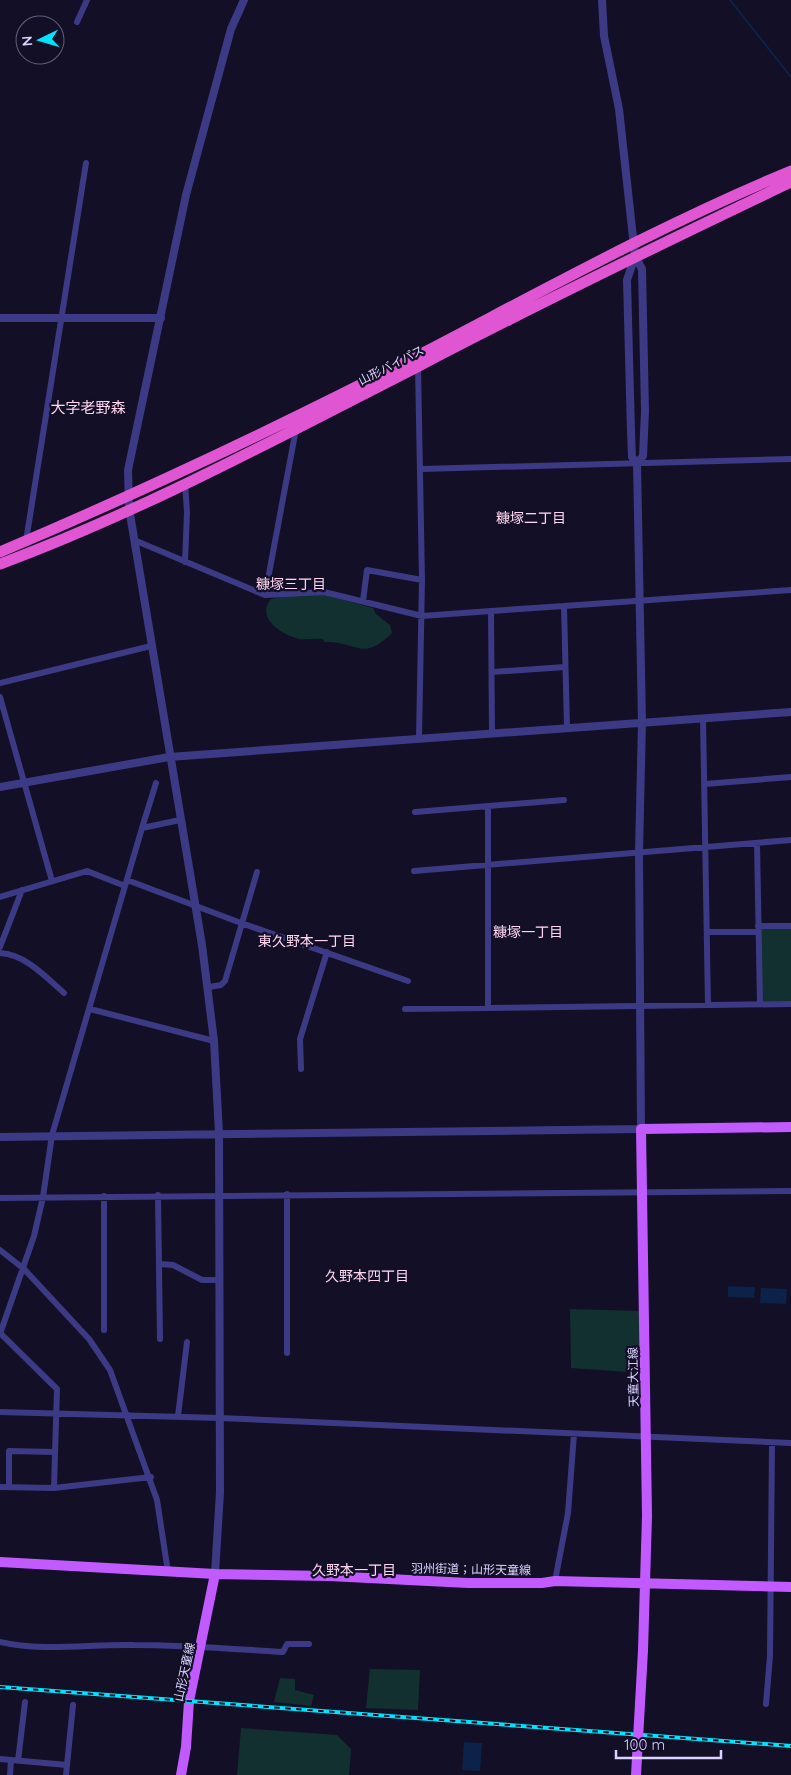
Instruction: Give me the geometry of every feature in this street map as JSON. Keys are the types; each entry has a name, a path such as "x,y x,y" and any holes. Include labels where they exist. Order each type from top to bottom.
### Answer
{"highway":[{"name":"山形バイパス","path":"0,564 33,552 633,244 791,171"},
{"name":"山形バイパス","path":"0,552 129,502 185,483 296,429 634,256 791,182"}],"main road":[{"path":"641,1129 791,1127"},
{"name":"天童大江線","path":"636,1775 646,1583 646,1438 641,1129"},
{"name":"羽州街道；山形天童線","path":"0,1562 168,1572 329,1576 468,1583 542,1583 555,1581 791,1587"},
{"name":"山形天童線","path":"181,1775 186,1747 190,1701 202,1648 215,1574"}],"street":[{"path":"77,22 87,0"},
{"path":"215,1574 220,1492 220,1418 219,1133 214,1041 209,987 134,540 129,502 128,470 162,318 179,225 231,28 244,0"},
{"path":"0,1137 641,1129 639,852 642,722 637,463 632,456 627,280 634,256 619,109 604,36 602,0"},
{"path":"26,541 86,163"},
{"path":"634,256 642,269 645,411 643,456 637,463"},
{"path":"0,318 162,318"},
{"path":"418,366 422,580 419,738"},
{"path":"265,594 296,429"},
{"path":"420,469 791,458"},
{"path":"185,483 187,512 185,562"},
{"path":"134,540 265,594 311,591 363,601 422,616 791,590"},
{"path":"363,601 367,570 422,580"},
{"path":"564,606 567,728"},
{"path":"491,612 492,734"},
{"path":"0,682 151,646"},
{"path":"492,672 565,667"},
{"path":"0,697 52,881"},
{"path":"0,787 169,757 791,712"},
{"path":"703,718 708,1005"},
{"path":"705,784 791,777"},
{"path":"54,1488 57,1389 0,1334 24,1269 43,1197 52,1135 156,783"},
{"path":"414,812 564,800"},
{"path":"488,806 488,1007"},
{"path":"142,828 180,820"},
{"path":"414,871 791,840"},
{"path":"757,843 760,1004"},
{"path":"0,897 87,871 195,906 408,981"},
{"path":"209,987 225,981 257,872"},
{"path":"0,947 22,890"},
{"path":"707,932 791,926"},
{"path":"301,1069 300,1039 326,952"},
{"path":"0,953 20,958 64,993"},
{"path":"406,1008 791,1004"},
{"path":"90,1010 214,1041"},
{"path":"0,1198 791,1190"},
{"path":"286,1194 287,1353"},
{"path":"158,1195 160,1340"},
{"path":"104,1196 104,1330"},
{"path":"0,1250 24,1269 89,1339 100,1353 117,1385 151,1477 162,1524 168,1572"},
{"path":"160,1264 173,1265 202,1280 219,1280"},
{"path":"178,1416 187,1342"},
{"path":"0,1412 178,1416 791,1443"},
{"path":"555,1581 568,1513 574,1434"},
{"path":"766,1704 770,1656 772,1443"},
{"path":"9,1487 9,1451 54,1452"},
{"path":"0,1486 54,1488 151,1477"},
{"path":"0,1642 20,1646 67,1648 133,1644 283,1652 287,1644 309,1644"},
{"path":"10,1775 15,1760 25,1702"},
{"path":"66,1775 73,1705"},
{"path":"0,1759 67,1765"}],"green space":[{"path":"293,595 325,595 373,608 376,614 390,625 392,633 382,642 366,649 324,642 323,639 299,639 292,637 278,630 268,619 266,613 271,599"},
{"path":"760,927 791,927 791,1003 761,1003"},
{"path":"570,1309 641,1311 642,1373 571,1368"},
{"path":"370,1669 420,1670 418,1710 366,1708"},
{"path":"280,1678 295,1679 295,1690 314,1695 311,1706 274,1702"},
{"path":"241,1728 337,1735 351,1749 349,1775 237,1775"}],"water":[{"path":"728,1286 755,1287 754,1298 728,1297"},
{"path":"761,1288 787,1289 786,1304 760,1303"},
{"path":"464,1742 482,1743 480,1771 462,1770"}],"waterway":[{"path":"730,0 791,77"}],"railway":[{"path":"0,1687 791,1746"}],"district":[{"name":"大字老野森","path":"88,407"},
{"name":"糠塚二丁目","path":"531,518"},
{"name":"糠塚三丁目","path":"291,584"},
{"name":"糠塚一丁目","path":"528,932"},
{"name":"東久野本一丁目","path":"307,941"},
{"name":"久野本四丁目","path":"367,1276"},
{"name":"久野本一丁目","path":"354,1570"}]}
